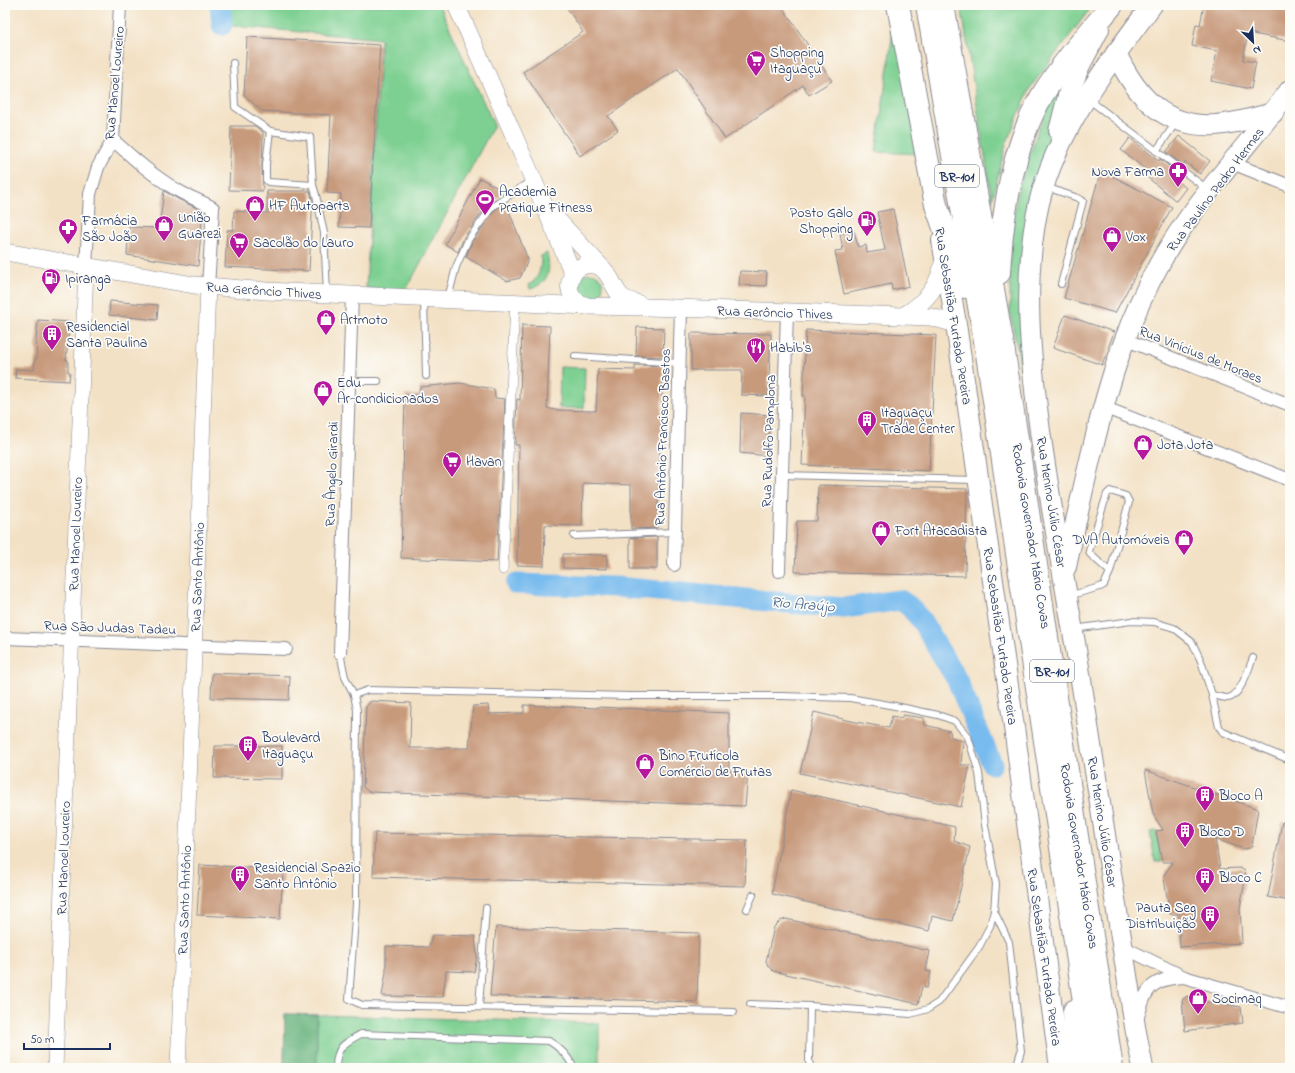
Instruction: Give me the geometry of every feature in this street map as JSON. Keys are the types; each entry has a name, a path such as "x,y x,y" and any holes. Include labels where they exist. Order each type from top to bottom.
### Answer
{"highway":[{"name":"Rodovia Governador Mário Covas","path":"927,5 986,347 1094,1068"},
{"name":"Rodovia Governador Mário Covas","path":"943,5 1003,346 1112,1068"},
{"path":"996,310 1000,238 1019,150 1029,123 1042,96 1067,58 1112,5"},
{"path":"900,11 936,205 986,347"},
{"path":"1070,902 1076,1068"}],"main road":[{"path":"456,5 546,207 571,280 571,294 580,304 591,306 601,303 608,296 611,285 607,275 598,266 584,266 578,269 571,280 563,294 554,299 520,304"},
{"path":"1051,164 1069,92 1080,64 1112,5"},
{"name":"Rua Menino Júlio César","path":"1143,1068 1135,1027 1073,630 1051,508 1033,373 1029,302 1034,234 1039,202 1051,164 1065,133 1087,98 1116,53 1152,5"},
{"path":"1116,53 1128,76 1142,96 1154,107 1178,120 1198,124 1216,125 1242,121 1272,113"},
{"name":"Rua Paulino Pedro Hermes","path":"1064,577 1103,407 1124,339 1138,306 1161,260 1188,220 1290,90"},
{"path":"1216,125 1247,146"},
{"name":"Rua Sebastião Furtado Pereira","path":"936,205 956,324 979,480 1060,1068"},
{"path":"546,207 607,275 621,296 647,307"},
{"name":"Rua Gerôncio Thives","path":"5,252 208,287 327,295 520,304 931,317 956,324"},
{"path":"903,316 914,310 933,290 942,272 944,254"},
{"path":"931,317 944,305 948,298 950,288"},
{"path":"1051,508 1081,498"}],"street":[{"name":"Rua Manoel Loureiro","path":"55,1068 90,194 98,167 113,140 120,5"},
{"name":"Rua Santo Antônio","path":"113,140 132,158 162,181 191,198 213,208 208,287 178,1068"},
{"path":"1232,163 1290,186"},
{"name":"Rua Ângelo Girardi","path":"340,653 352,296"},
{"path":"503,570 520,304"},
{"name":"Rua Antônio Francisco Bastos","path":"674,565 681,309"},
{"name":"Rua Rudolfo Pamplona","path":"779,571 787,312"},
{"name":"Rua Vinícius de Moraes","path":"1124,339 1290,405"},
{"path":"1103,407 1290,480"},
{"name":"Rua São Judas Tadeu","path":"5,638 286,649"},
{"path":"1123,947 1184,977 1290,1008"},
{"path":"1135,1027 1142,1002 1153,985 1168,978 1184,977"}],"lane":[{"path":"233,63 235,107 270,131 310,137 313,185 324,233 327,295"},
{"path":"1087,98 1209,192"},
{"path":"1156,151 1178,120"},
{"path":"270,131 266,164 266,180 268,182 313,185"},
{"path":"447,300 456,266 468,240 492,207 534,179"},
{"path":"1044,186 1083,201 1061,284"},
{"path":"424,299 426,376"},
{"path":"575,356 679,363"},
{"path":"349,381 378,381"},
{"path":"782,475 979,480"},
{"path":"1067,596 1104,585 1110,572 1129,502 1126,496 1110,491 1107,494 1088,551 1110,572"},
{"path":"574,536 675,532"},
{"path":"1073,630 1131,621 1154,622 1174,628 1192,642 1201,661 1212,695 1219,727 1223,732 1290,760"},
{"path":"340,653 345,678 354,695 357,710 356,904 349,999 362,1005 734,1012"},
{"path":"1212,695 1228,698 1233,696 1238,691 1253,658"},
{"path":"354,695 368,690 629,696 781,696 850,698 938,715 955,721 968,737 979,773 985,825 996,884 994,911 990,926 979,947 939,1002 928,1009 910,1014 810,1006 750,1004"},
{"path":"747,909 753,895"},
{"path":"479,1007 486,908"},
{"path":"994,911 1008,942 1021,1051 1016,1068"},
{"path":"810,1006 809,1062 811,1068"},
{"path":"336,1068 336,1057 345,1042 361,1034 549,1041 559,1047 568,1057 574,1068"}],"green space":[{"path":"220,5 439,5 494,125 406,290 366,288 381,39 222,25"},
{"path":"887,5 892,5 919,154 876,152 892,38"},
{"path":"961,5 1093,5 1030,88 1006,144 992,201"},
{"path":"1082,52 1058,106 1042,160 1033,203 1028,401 1010,314 1010,239 1018,189 1038,130 1053,96"},
{"path":"547,253 549,265 547,276 545,280 530,289 529,285 538,276 541,265 541,256"},
{"path":"590,273 599,277 603,286 599,295 590,299 581,295 577,286 581,277"},
{"path":"560,367 585,368 584,408 559,408"},
{"path":"1156,831 1162,862 1155,862 1150,832"},
{"path":"285,1014 599,1023 599,1068 284,1068"},
{"path":"285,1014 317,1015 317,1068 284,1068"}],"building":[{"name":"Shopping Itaguaçu","path":"565,5 781,5 832,81 809,95 803,85 725,139 678,68 608,116 618,130 580,156 523,72 583,32"},
{"path":"1204,5 1290,5 1290,41 1248,33 1243,60 1256,62 1251,89 1211,81 1217,51 1192,46 1196,24 1200,25"},
{"path":"247,37 380,45 369,228 339,227 341,194 327,193 331,115 262,111 244,95"},
{"path":"231,126 255,126 263,132 263,191 229,190"},
{"path":"1179,136 1210,161 1200,174 1185,162 1183,165 1166,152"},
{"path":"1130,138 1159,161 1160,159 1177,172 1173,177 1186,188 1176,201 1142,173 1145,169 1121,150"},
{"name":"Vox","path":"1101,170 1172,207 1115,313 1064,298"},
{"path":"480,178 500,189 502,195 488,204 464,237 458,252 445,244"},
{"name":"União Guarezi","path":"164,191 203,211 198,266 127,255 129,227 159,228"},
{"path":"267,191 310,191 312,199 312,215 309,271 225,267 227,230 233,230 234,211 267,213"},
{"path":"506,203 528,260 520,278 507,281 466,257 472,242 495,210"},
{"path":"893,209 909,286 892,290 891,284 844,294 835,251 843,250 840,234 854,231 858,247 866,245 867,253 885,250 877,212"},
{"path":"740,271 767,272 766,286 739,285"},
{"path":"110,301 158,305 157,320 109,315"},
{"path":"1065,315 1114,332 1102,365 1053,348"},
{"name":"Residencial Santa Paulina","path":"38,320 73,322 72,330 69,330 66,360 68,360 68,372 70,372 69,381 15,378 16,369 34,370 35,359 37,358 36,340"},
{"path":"522,325 550,326 547,408 555,410 596,411 598,369 635,370 635,365 663,366 657,528 631,529 631,485 583,483 582,526 545,525 544,566 517,565 519,445 515,445 517,399 520,400"},
{"path":"637,327 664,328 663,357 636,356"},
{"path":"806,330 936,335 929,471 802,465"},
{"path":"691,333 771,334 768,396 741,395 742,370 691,370"},
{"name":"Havan","path":"460,383 494,389 495,398 505,399 497,562 401,558 405,395 419,395 420,387"},
{"path":"741,413 770,415 768,456 740,453"},
{"name":"Fort Atacadista","path":"818,485 967,489 965,576 795,572 797,521 817,521"},
{"path":"657,537 657,569 630,569 630,538"},
{"path":"563,554 607,555 607,569 563,568"},
{"path":"212,673 290,676 289,700 211,698"},
{"path":"371,701 411,703 410,748 469,748 473,706 488,705 489,714 524,713 524,705 729,713 729,771 748,772 745,806 369,792 363,787 366,707"},
{"path":"814,712 889,728 892,716 901,718 903,715 924,718 925,725 950,731 951,737 963,741 961,765 970,765 961,807 800,773"},
{"name":"Boulevard Itaguaçu","path":"215,746 282,746 282,779 214,778"},
{"path":"1145,770 1258,809 1252,846 1250,848 1244,849 1215,839 1220,869 1240,868 1245,871 1246,875 1240,908 1242,943 1180,947 1178,914 1170,914 1164,879 1164,875 1173,862 1162,862 1156,831 1163,830 1153,814"},
{"path":"791,790 955,827 954,841 970,847 953,921 932,916 929,931 772,894"},
{"path":"1282,822 1290,824 1290,901 1268,897"},
{"path":"375,833 747,840 745,886 373,877"},
{"name":"Residencial Spazio Santo Antônio","path":"200,865 283,869 280,919 197,915"},
{"path":"786,919 930,951 926,971 931,972 927,988 922,987 918,1004 773,971 768,966 766,961 774,927 780,921"},
{"path":"496,927 699,933 697,1002 490,996"},
{"path":"432,935 475,936 477,957 474,972 446,971 443,997 382,996 386,972 386,946 429,947"},
{"name":"Socimaq","path":"1187,996 1219,1005 1219,1003 1241,1007 1243,1023 1185,1031 1182,1000"}],"waterway":[{"name":"Rio Araújo","path":"220,5 222,25"},
{"name":"Rio Araújo","path":"516,584 616,587 844,608 900,600 909,606 921,620 957,680 992,764"}],"place":[{"name":"Shopping Itaguaçu","path":"756,77"},
{"name":"Nova Farma","path":"1178,188"},
{"name":"Academia Pratique Fitness","path":"485,216"},
{"name":"HF Autoparts","path":"255,222"},
{"name":"Posto Galo Shopping","path":"867,237"},
{"name":"União Guarezi","path":"164,242"},
{"name":"Farmácia São João","path":"68,245"},
{"name":"Vox","path":"1112,253"},
{"name":"Sacolão do Lauro","path":"239,259"},
{"name":"Ipiranga","path":"51,295"},
{"name":"Artmoto","path":"326,336"},
{"name":"Residencial Santa Paulina","path":"52,351"},
{"name":"Habib's","path":"756,364"},
{"name":"Edu Ar-condicionados","path":"323,407"},
{"name":"Itaguaçu Trade Center","path":"867,437"},
{"name":"Jota Jota","path":"1143,461"},
{"name":"Havan","path":"452,478"},
{"name":"Fort Atacadista","path":"881,547"},
{"name":"DVA Automóveis","path":"1184,556"},
{"name":"Boulevard Itaguaçu","path":"248,762"},
{"name":"Bino Frutícola Comércio de Frutas","path":"645,780"},
{"name":"Bloco A","path":"1205,812"},
{"name":"Bloco D","path":"1185,848"},
{"name":"Residencial Spazio Santo Antônio","path":"240,892"},
{"name":"Bloco C","path":"1205,894"},
{"name":"Pauta Seg Distribuição","path":"1210,932"},
{"name":"Socimaq","path":"1198,1015"}]}
